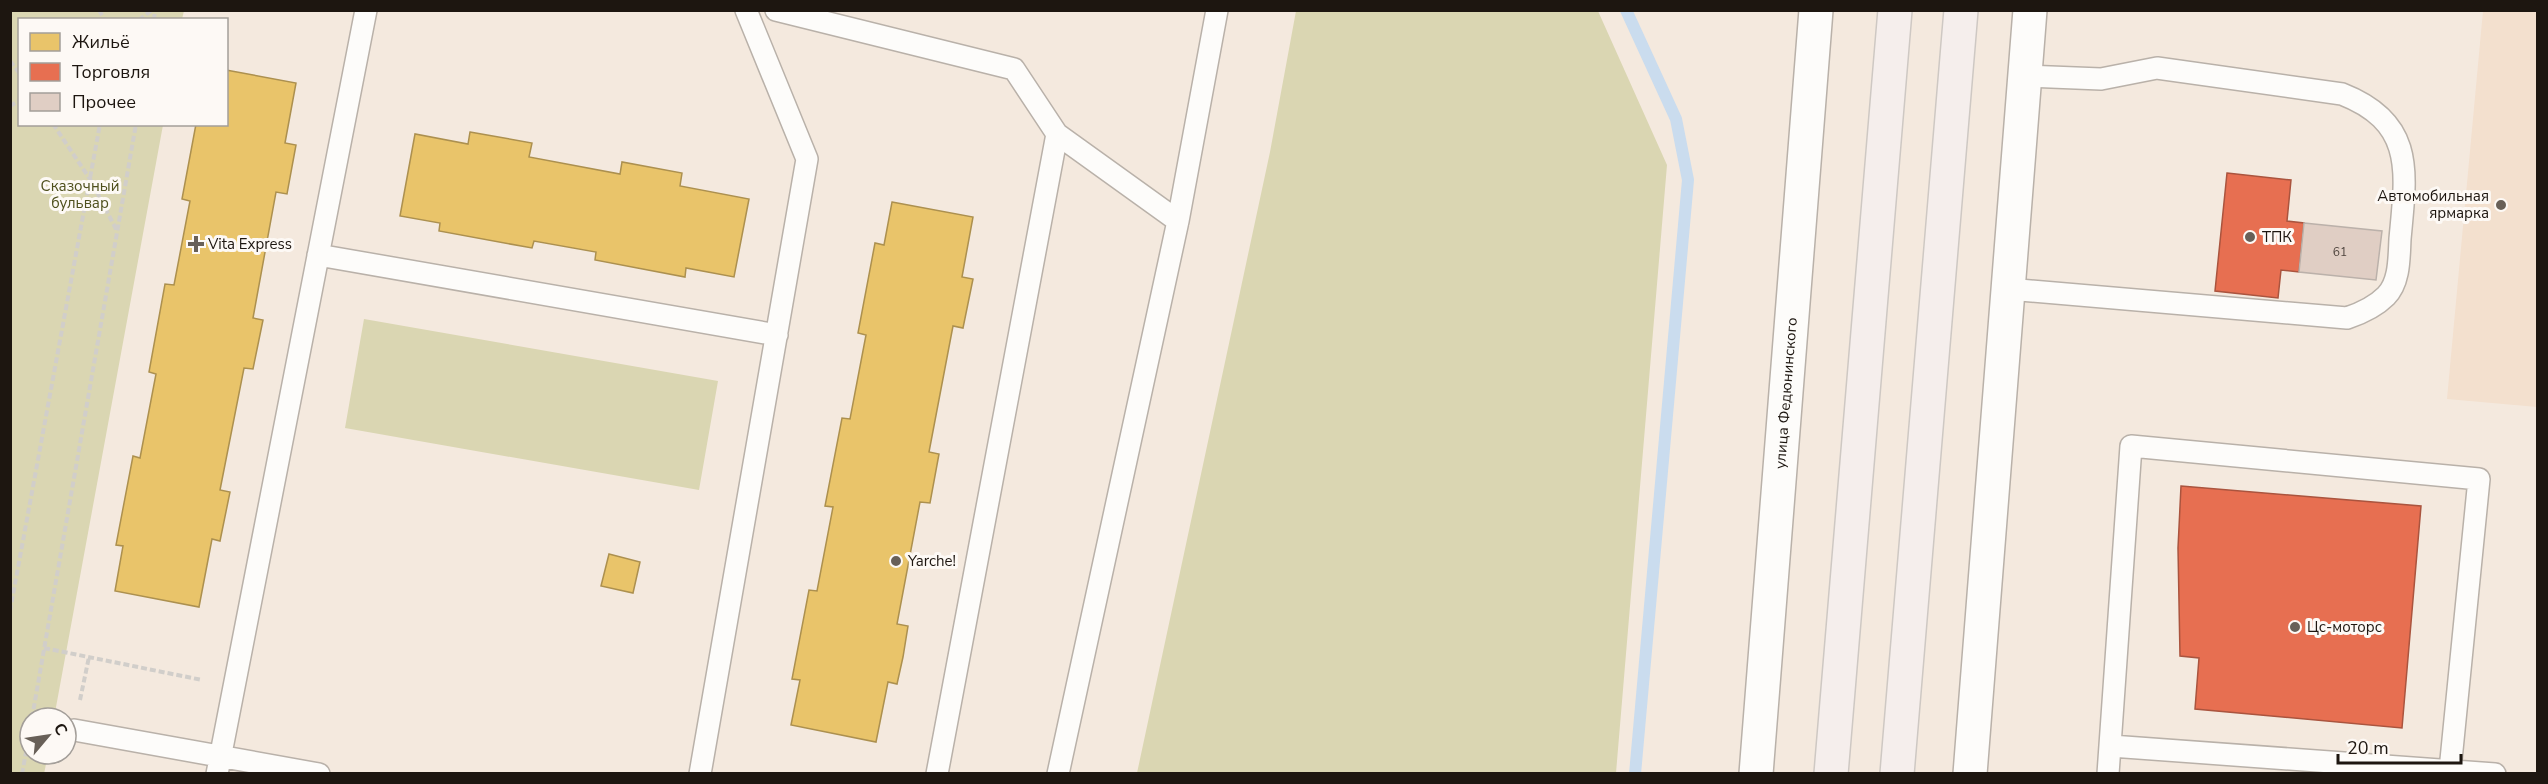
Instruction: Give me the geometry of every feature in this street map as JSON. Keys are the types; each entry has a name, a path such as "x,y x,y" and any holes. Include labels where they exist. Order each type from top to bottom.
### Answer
{"highway":[{"path":"1831,774 1895,10"},
{"path":"1897,774 1961,10"}],"main road":[{"name":"улица Федюнинского","path":"1756,774 1816,10"},
{"path":"1970,774 2030,10"}],"lane":[{"path":"218,765 366,10"},
{"path":"700,774 807,159 746,10"},
{"path":"776,10 1014,69 1057,134 1178,220"},
{"path":"1058,774 1178,220 1217,10"},
{"path":"2008,289 2347,318 2367,311 2388,294 2397,273 2405,185 2405,166 2400,147 2391,130 2379,115 2362,102 2342,94 2157,68 2101,80 2025,76"},
{"path":"937,774 1057,134"},
{"path":"318,255 777,335"},
{"path":"2108,774 2131,446 2479,479 2450,770"},
{"path":"78,731 218,765 319,774"},
{"path":"2111,746 2495,774"}],"path":[{"path":"54,126 90,179 117,231"},
{"path":"10,611 100,126"},
{"path":"34,706 136,126"},
{"path":"44,648 234,686"},
{"path":"78,711 89,657"}],"shaded area":[{"name":"Автомобильная ярмарка","path":"2483,11 2537,11 2537,407 2447,399"}],"green space":[{"name":"Сказочный бульвар","path":"10,11 184,11 182,18 18,18 18,126 163,126 56,706 18,706 18,766 46,766 44,774 10,773"},
{"path":"1296,11 1598,11 1667,165 1616,773 1137,773 1270,152"},
{"path":"364,319 718,381 699,490 345,428"}],"building: Жильё":[{"path":"228,70 296,83 285,143 296,145 287,194 276,192 253,318 263,320 253,369 244,368 220,490 230,492 220,541 212,539 199,607 115,591 123,546 116,545 133,456 140,458 156,374 149,372 165,284 174,285 190,201 182,199 196,126 228,126"},
{"path":"470,132 532,143 529,157 620,174 622,162 682,173 680,186 749,199 734,277 686,268 685,277 595,260 596,252 534,241 532,248 439,231 440,223 400,216 415,134 468,144"},
{"path":"892,202 973,217 962,277 973,279 963,328 953,326 929,452 939,454 930,503 920,502 897,624 908,626 903,657 897,684 888,682 876,742 791,725 800,680 792,679 809,590 817,591 833,507 825,506 842,418 850,419 866,335 858,333 875,243 884,245"},
{"path":"609,554 640,562 633,593 601,586"}],"building: Торговля":[{"path":"2227,173 2291,180 2287,221 2304,223 2299,272 2281,270 2278,298 2215,291"},
{"name":"Цс-моторс","path":"2181,486 2421,506 2402,728 2195,709 2199,658 2180,656 2178,548"}],"building: Прочее":[{"path":"2304,223 2382,231 2376,280 2299,272"}],"waterway":[{"path":"1626,10 1676,119 1688,180 1635,774"}],"place":[{"name":"Автомобильная ярмарка","path":"2501,205"},
{"name":"ТПК","path":"2250,237"},
{"name":"Vita Express","path":"196,244"},
{"name":"Yarche!","path":"896,561"},
{"name":"Цс-моторс","path":"2295,627"}]}
